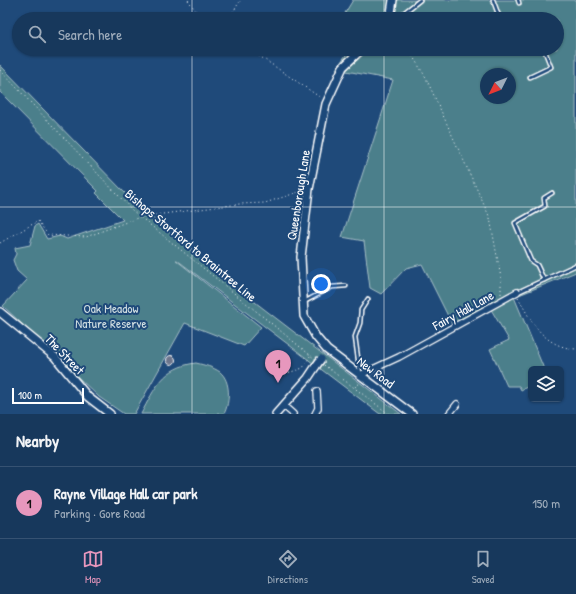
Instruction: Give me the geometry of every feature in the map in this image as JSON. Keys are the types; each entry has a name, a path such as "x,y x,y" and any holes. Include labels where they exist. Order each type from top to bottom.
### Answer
{"street":[{"path":"391,12 393,0"},
{"name":"Queenborough Lane","path":"325,347 304,316 301,257 308,189 327,101 343,67 355,56"},
{"name":"Fairy Hall Lane","path":"363,377 516,292"},
{"name":"The Street","path":"0,312 55,357 88,397 110,414"},
{"path":"276,414 316,366 321,359 325,347"},
{"name":"New Road","path":"325,347 337,358 412,414"},
{"path":"321,359 337,358"},
{"path":"317,391 317,413"},
{"path":"449,414 456,404"},
{"path":"284,406 293,414"}],"lane":[{"path":"405,12 420,0"},
{"path":"493,0 497,12"},
{"path":"530,77 551,67 547,56"},
{"path":"544,280 537,265 531,261 515,223 544,206 544,198 552,193"},
{"name":"Fairy Hall Lane","path":"516,292 576,265"},
{"path":"303,302 332,287 346,286"},
{"path":"363,377 354,337 360,323 361,310 368,299"}],"path":[{"path":"188,0 197,12"},
{"path":"233,12 241,0"},
{"path":"260,56 327,101"},
{"path":"412,56 425,76 490,218 501,278 501,301"},
{"name":"Bishops Stortford to Braintree Line","path":"0,70 140,217 310,356 389,414"},
{"path":"0,243 38,221 48,235 86,238 140,217 239,204 265,203 308,189"},
{"path":"516,292 529,320 540,333 557,345 576,349"},
{"path":"285,374 303,368 310,356"},
{"path":"354,387 363,377"}],"green space":[{"path":"353,0 576,0 576,272 514,297 543,366 528,366 528,386 521,390 519,386 507,386 490,349 509,340 489,306 452,324 422,264 406,268 381,294 370,288 364,241 342,237 393,80 336,69 345,56 564,56 564,12 346,12"},
{"name":"Oak Meadow Nature Reserve","path":"0,65 125,193 159,224 234,286 401,414 380,414 177,260 261,327 244,346 185,323 134,414 124,414 99,397 3,306 27,280 17,271 13,260 16,254 15,248 30,245 35,226 38,224 47,239 60,236 67,239 123,220 96,193 98,191 0,92"},
{"path":"196,363 208,366 220,372 224,376 228,386 228,398 224,414 141,414 161,380 175,369"}],"building":[{"path":"169,356 173,356 175,360 173,364 169,364 167,362 167,358"}],"place":[{"name":"Rayne Village Hall car park","path":"278,383"}]}
